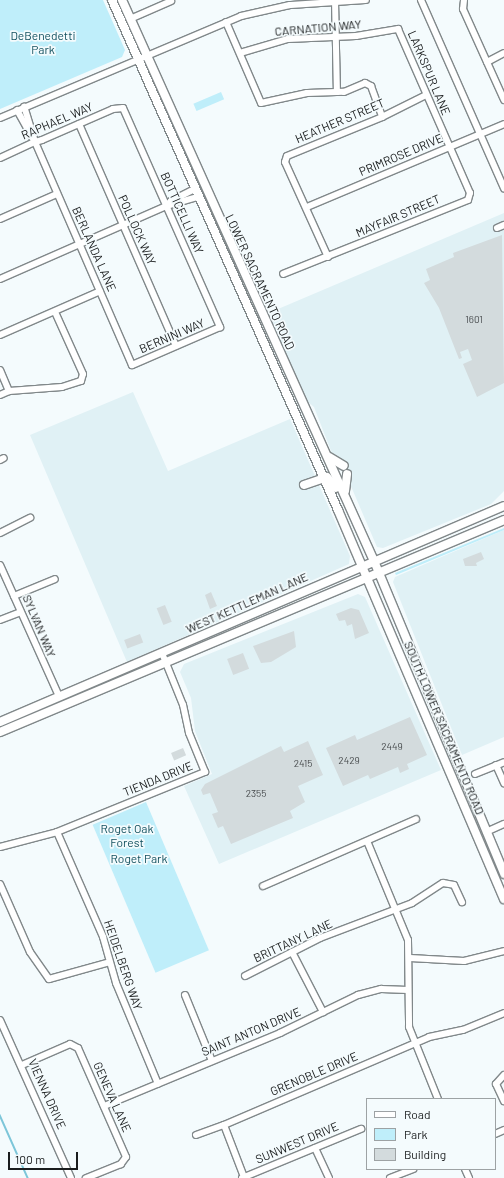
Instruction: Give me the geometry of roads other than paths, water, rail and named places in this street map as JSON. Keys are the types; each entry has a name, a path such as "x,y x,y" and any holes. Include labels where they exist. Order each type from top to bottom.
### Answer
{"main road":[{"name":"LOWER SACRAMENTO ROAD","path":"112,0 362,566"},
{"name":"LOWER SACRAMENTO ROAD","path":"122,0 147,57 315,417 324,450 379,573"},
{"path":"324,450 334,462 344,466"},
{"path":"347,474 345,490 349,506"},
{"path":"304,485 322,478 331,478 349,506"},
{"name":"WEST KETTLEMAN LANE","path":"0,722 504,506"},
{"name":"WEST KETTLEMAN LANE","path":"0,732 504,520"},
{"name":"SOUTH LOWER SACRAMENTO ROAD","path":"362,566 504,899"},
{"name":"SOUTH LOWER SACRAMENTO ROAD","path":"379,573 504,874"},
{"path":"467,813 473,818 480,831 486,832"}],"street":[{"path":"0,118 138,61 226,22 274,7 366,0"},
{"path":"421,0 504,188"},
{"path":"130,19 171,1"},
{"path":"463,1 504,100"},
{"path":"336,2 337,92"},
{"path":"226,22 261,103 308,93 337,92 368,84 382,117"},
{"name":"CARNATION WAY","path":"240,53 278,41 336,37 398,29"},
{"name":"LARKSPUR LANE","path":"398,29 449,147"},
{"path":"487,62 504,53"},
{"name":"HEATHER STREET","path":"307,207 286,158 382,117 426,95"},
{"name":"BERLANDA LANE","path":"24,107 35,142 132,365"},
{"name":"RAPHAEL WAY","path":"0,158 113,109 123,108"},
{"name":"BOTTICELLI WAY","path":"123,108 220,327"},
{"name":"BERLANDA LANE","path":"17,110 35,142"},
{"name":"POLLOCK WAY","path":"79,124 176,346"},
{"name":"PRIMROSE DRIVE","path":"307,207 504,124"},
{"name":"MAYFAIR STREET","path":"283,274 468,200 470,193 449,147"},
{"path":"0,279 166,206 171,201 196,193"},
{"path":"0,219 57,194"},
{"path":"307,207 328,257"},
{"path":"0,335 100,291"},
{"path":"0,395 9,391 62,387 83,378 55,312"},
{"name":"BERNINI WAY","path":"132,365 220,327"},
{"path":"0,370 9,391"},
{"path":"0,534 30,518"},
{"name":"SYLVAN WAY","path":"0,565 3,578 14,596 59,696"},
{"path":"14,596 55,579"},
{"path":"0,620 21,612"},
{"name":"TIENDA DRIVE","path":"0,847 57,832 205,772 162,653"},
{"path":"475,774 504,762"},
{"path":"496,765 504,783"},
{"path":"263,886 416,819"},
{"path":"486,832 504,824"},
{"name":"HEIDELBERG WAY","path":"57,832 103,937 118,988 158,1084"},
{"path":"367,841 397,910 408,940 410,958 408,1021 414,1043 438,1098"},
{"name":"BRITTANY LANE","path":"245,976 327,935 397,910 448,882 456,888 462,902"},
{"path":"0,884 30,952 49,979 110,962"},
{"path":"410,958 464,961 504,951"},
{"path":"292,952 323,1012"},
{"name":"SAINT ANTON DRIVE","path":"104,1106 212,1061 369,991 408,990"},
{"path":"185,996 212,1061"},
{"name":"GRENOBLE DRIVE","path":"196,1135 224,1125 414,1043 463,1030 504,1013"},
{"name":"VIENNA DRIVE","path":"0,1020 22,1065 71,1178"},
{"name":"GENEVA LANE","path":"22,1065 74,1045 104,1106 126,1159 86,1178"},
{"path":"504,1075 496,1084 504,1100"},
{"path":"224,1125 243,1178"},
{"name":"SUNWEST DRIVE","path":"243,1178 361,1128"},
{"path":"315,1148 329,1178"},
{"path":"391,1178 410,1170"}],"waterway":[{"path":"0,1115 28,1178"}],"park label":[{"name":"DeBenedetti Park","path":"43,43"},
{"name":"Roget Oak Forest","path":"127,836"},
{"name":"Roget Park","path":"139,859"}]}
